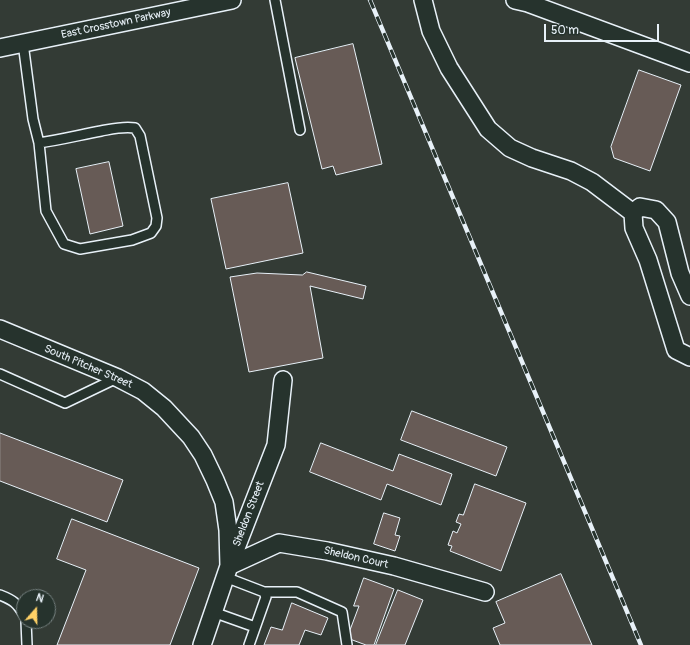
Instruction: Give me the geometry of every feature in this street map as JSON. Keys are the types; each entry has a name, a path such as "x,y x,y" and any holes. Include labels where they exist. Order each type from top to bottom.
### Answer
{"street":[{"name":"East Crosstown Parkway","path":"0,48 232,0"},
{"path":"423,0 431,31 449,68 488,129 510,148 532,158 571,171 592,182 633,213"},
{"path":"515,0 563,8 690,63"},
{"path":"690,296 680,273 667,222 656,210 640,206 633,213 634,228 648,260 676,350 690,357"},
{"name":"South Pitcher Street","path":"0,329 118,378 144,391 164,408 190,437 203,455 224,502 228,530 227,572"},
{"name":"Sheldon Street","path":"204,644 227,572 276,445 283,380"},
{"name":"Sheldon Court","path":"227,572 279,542 394,566 485,592"}],"lane":[{"path":"275,0 300,130"},
{"path":"23,43 33,119 39,143 46,211 64,244 80,249 132,240 151,232 156,226 157,218 140,136 134,128 116,128 39,143"},
{"path":"0,374 65,403 118,378"},
{"path":"227,572 264,592 297,592 342,612 347,645"},
{"path":"249,645 266,597 264,592"},
{"path":"0,595 16,603"},
{"path":"213,612 255,627"},
{"path":"26,629 27,645"}],"building":[{"path":"353,44 382,164 336,175 333,166 322,169 295,58"},
{"path":"639,70 681,85 650,171 614,158 611,147"},
{"path":"109,162 123,226 90,234 76,169"},
{"path":"288,183 303,253 226,269 211,199"},
{"path":"307,272 366,286 363,299 310,286 323,358 249,372 230,277 257,273 302,275"},
{"path":"412,411 507,447 496,476 401,440"},
{"path":"0,433 123,480 107,522 0,481"},
{"path":"321,443 393,471 399,454 452,474 441,505 387,484 381,500 310,472"},
{"path":"475,484 526,503 501,571 450,551 452,546 448,545 453,531 457,533 461,524 456,522 459,514 463,515"},
{"path":"384,513 400,518 395,535 400,536 395,551 374,544"},
{"path":"72,519 199,568 170,645 57,645 86,570 57,559"},
{"path":"561,574 592,645 500,645 493,628 505,623 496,602"},
{"path":"364,578 394,589 374,645 366,645 347,638 359,606 354,606"},
{"path":"398,590 423,600 405,645 376,645"},
{"path":"292,603 328,618 321,635 305,630 299,645 264,645 271,627 282,630"}],"railway":[{"path":"370,0 641,645"}]}
